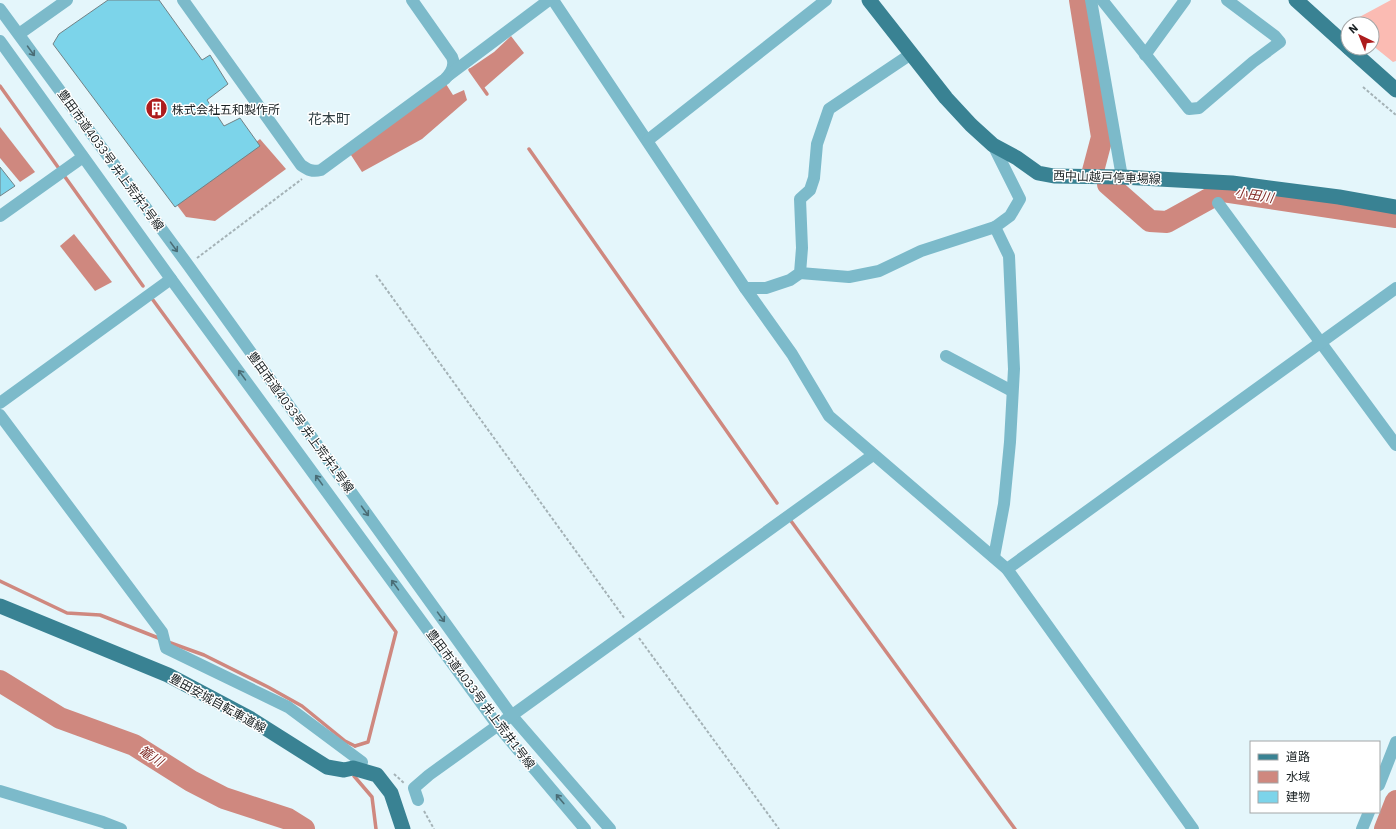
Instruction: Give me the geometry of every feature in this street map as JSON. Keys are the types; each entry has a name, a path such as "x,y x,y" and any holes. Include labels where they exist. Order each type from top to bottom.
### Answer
{"main road":[{"name":"西中山越戸停車場線","path":"869,0 956,109 993,145 1017,158 1038,173 1054,176 1122,177 1232,183 1396,206"},
{"path":"1296,0 1340,39"},
{"path":"1359,56 1396,90"},
{"name":"豊田安城自転車道線","path":"0,606 168,675 251,719 327,767 344,770 353,768 377,775 391,793 403,829"}],"street":[{"path":"19,34 67,0"},
{"path":"183,0 301,165 307,170 312,171 321,170 549,0"},
{"path":"412,0 454,60 454,67 448,76"},
{"path":"553,0 648,140 745,288 792,354 829,416 873,455 924,496 964,534 1007,569 1193,829"},
{"path":"648,140 826,0"},
{"path":"1091,0 1122,177"},
{"path":"1102,0 1189,109 1199,108 1253,62 1280,42 1275,36 1227,0"},
{"path":"1145,55 1185,0"},
{"name":"豊田市道4033号 井上荒井1号線","path":"0,9 188,265 512,716 610,829"},
{"name":"豊田市道4033号 井上荒井1号線","path":"1,45 498,726 585,829"},
{"path":"800,273 802,248 800,199 810,190 814,178 817,144 829,109 911,54"},
{"path":"745,288 766,288 790,280 800,273 849,277 879,271 921,251 996,227 1010,216 1020,199 993,145"},
{"path":"0,216 83,157"},
{"path":"1218,202 1396,445"},
{"path":"994,557 1004,504 1012,391 1013,350 1009,256 996,227"},
{"path":"0,403 171,279"},
{"path":"1007,569 1396,288"},
{"path":"946,356 1012,391"},
{"path":"0,414 162,632 166,648 288,707 362,762"},
{"path":"418,800 414,788 873,455"},
{"path":"1380,782 1396,742"},
{"path":"0,791 104,822 121,829"},
{"path":"1362,829 1368,813"}],"path":[{"path":"1363,87 1396,116"},
{"path":"188,265 312,171"},
{"path":"376,275 632,629 779,829"},
{"path":"418,800 434,829"}],"shaded area":[{"path":"1391,0 1396,0 1396,61 1393,62 1380,51 1380,16 1361,16"}],"water":[{"path":"511,36 524,53 484,88 469,69 494,52"},
{"path":"446,84 453,95 464,90 467,100 422,139 362,172 349,152"},
{"path":"0,127 35,172 20,182 0,158"},
{"path":"260,139 286,169 215,221 186,217 177,205"},
{"path":"74,234 112,282 95,291 60,246"}],"building":[{"name":"株式会社五和製作所","path":"108,0 159,0 202,60 210,55 228,84 207,100 224,126 240,118 260,146 175,207 53,44 59,34"},
{"path":"0,167 15,186 0,196"}],"waterway":[{"name":"小田川","path":"1080,0 1102,137 1093,171"},
{"path":"470,70 487,94"},
{"path":"0,86 143,286"},
{"path":"529,149 777,503"},
{"name":"小田川","path":"1108,184 1150,221 1167,222 1223,191 1396,217"},
{"path":"153,300 396,632 368,742 355,746"},
{"path":"791,521 1015,829"},
{"path":"0,581 67,613 100,615 161,639"},
{"path":"168,642 204,655 268,687 302,706 345,741 355,746"},
{"name":"篭川","path":"0,681 60,718 134,745 191,781 224,798 288,819 304,829"},
{"path":"354,776 372,797 376,829"},
{"name":"小田川","path":"1385,829 1396,801"}],"place":[{"name":"株式会社五和製作所","path":"157,109"}],"district":[{"name":"花本町","path":"329,119"}]}
